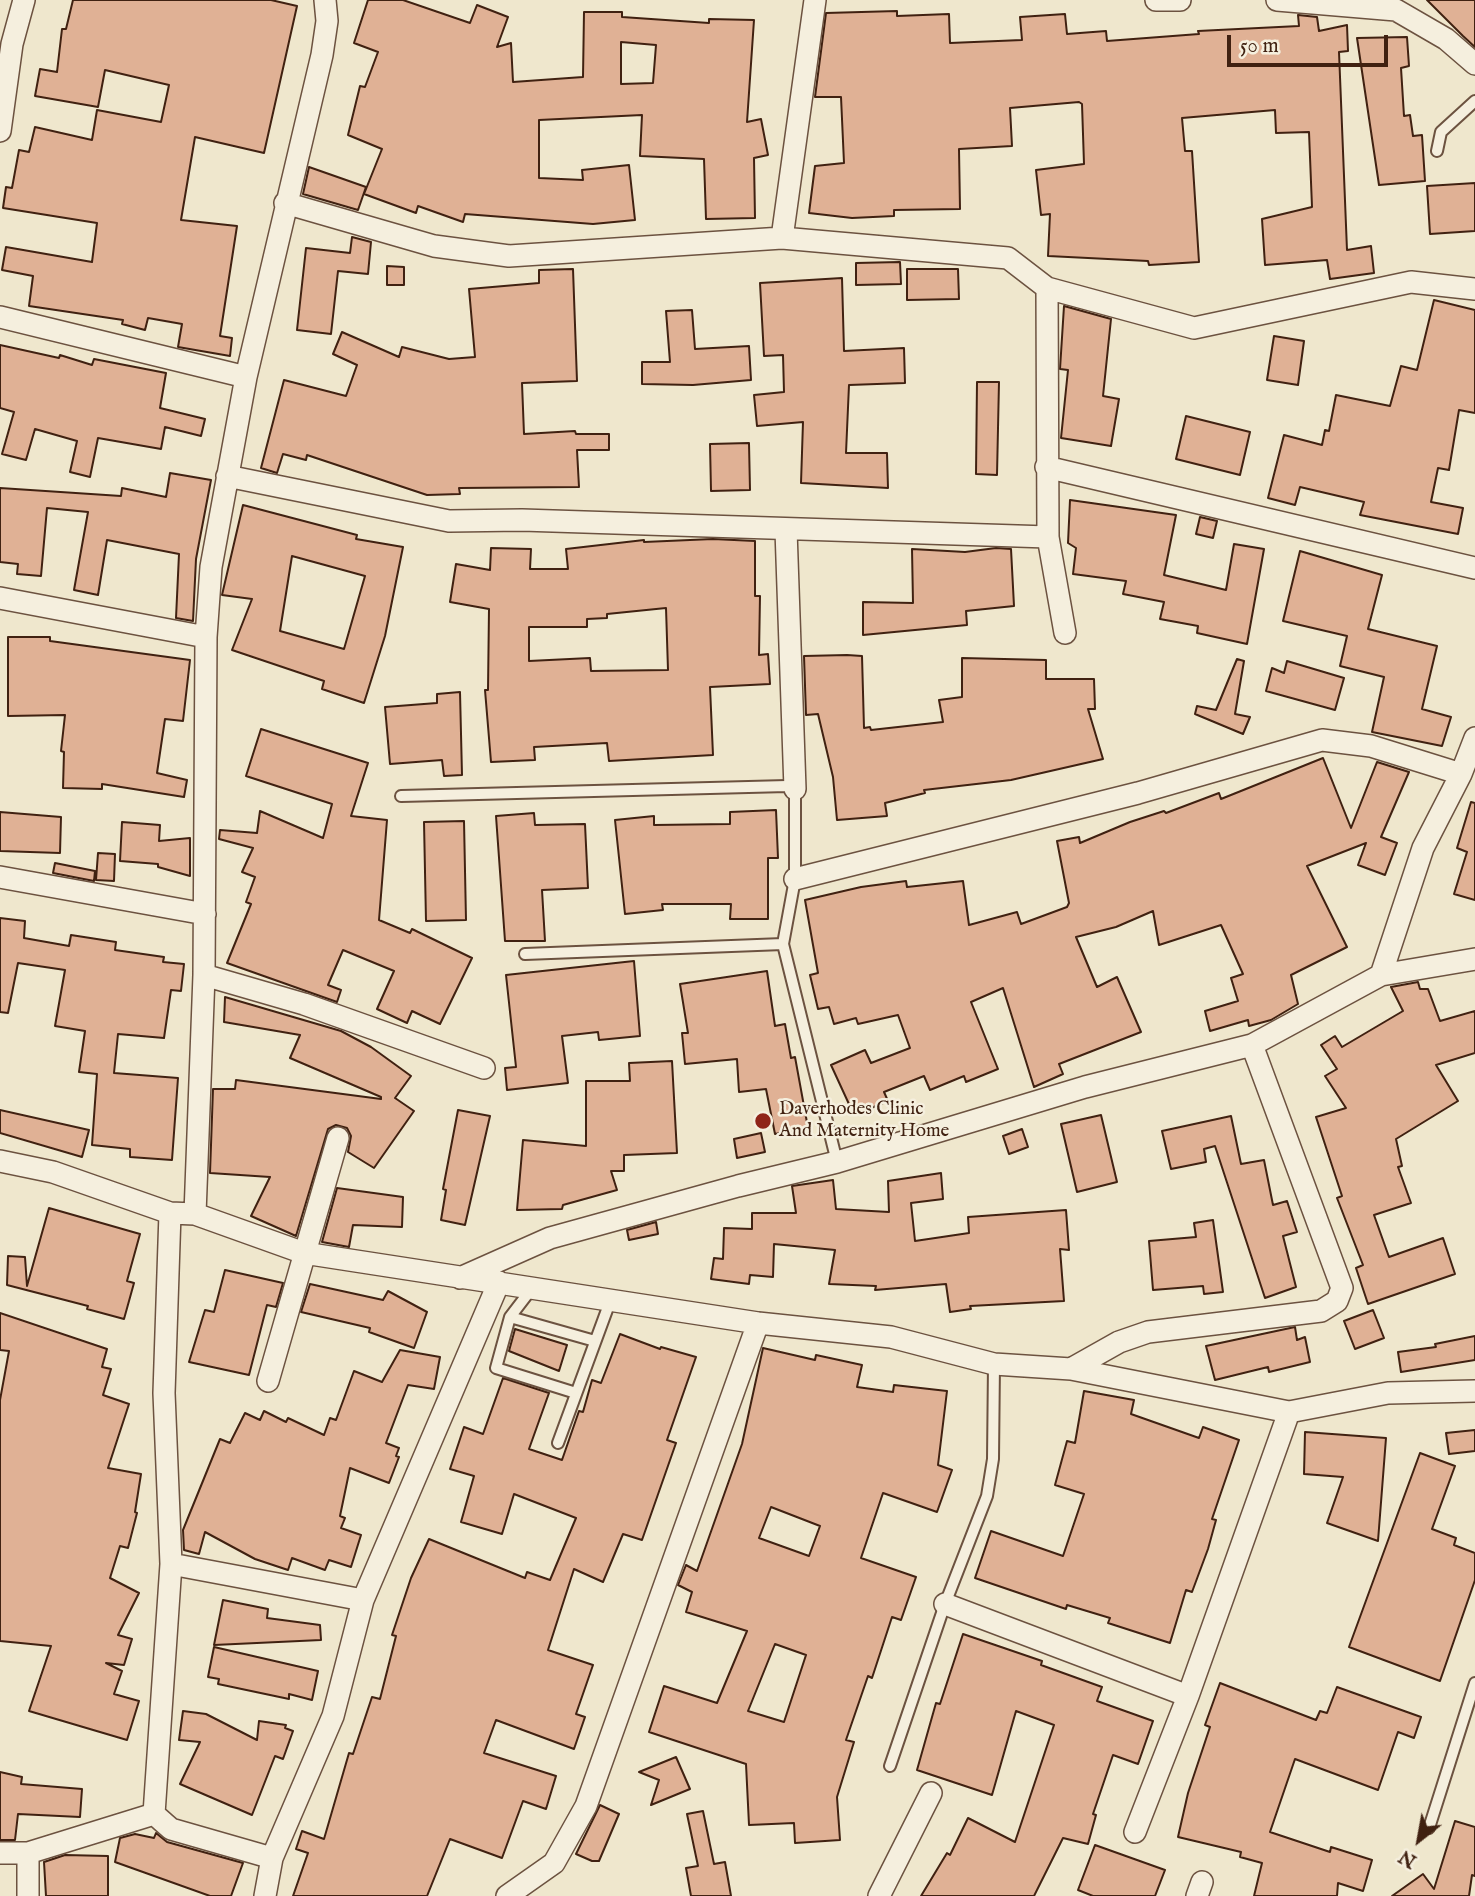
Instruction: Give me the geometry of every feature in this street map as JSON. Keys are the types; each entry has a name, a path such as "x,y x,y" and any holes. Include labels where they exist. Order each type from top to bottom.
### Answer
{"street":[{"path":"0,131 12,44 24,0"},
{"path":"195,1214 204,975 206,637 211,567 246,377 322,55 327,21 325,0"},
{"path":"782,237 815,0"},
{"path":"1156,0 1180,0"},
{"path":"1277,0 1396,10 1446,39 1475,64"},
{"path":"285,203 434,246 509,256 782,237 1008,258 1047,288 1194,328 1411,282 1475,289"},
{"path":"1047,288 1048,537 1065,633"},
{"path":"0,317 246,377"},
{"path":"1046,467 1475,568"},
{"path":"227,476 449,521 522,520 1048,537"},
{"path":"786,530 794,789"},
{"path":"0,598 206,637"},
{"path":"1381,975 1423,848 1461,774 1475,738"},
{"path":"795,879 1138,793 1322,740 1371,746 1461,774"},
{"path":"0,877 205,914"},
{"path":"460,1278 550,1238 738,1186 837,1162 1085,1087 1252,1045 1381,975 1475,959"},
{"path":"204,975 304,1004 484,1068"},
{"path":"1071,1369 1119,1342 1148,1332 1321,1311 1337,1301 1342,1288 1252,1045"},
{"path":"268,1381 338,1138"},
{"path":"0,1161 53,1172 170,1213 195,1214 304,1254 758,1322 891,1337 994,1364 1071,1369 1289,1412 1388,1393 1475,1391"},
{"path":"154,1814 171,1564 164,1393 170,1213"},
{"path":"265,1896 272,1858 333,1716 363,1600 499,1282"},
{"path":"506,1896 554,1863 586,1806 758,1322"},
{"path":"1135,1832 1188,1696 1289,1412"},
{"path":"171,1564 363,1600"},
{"path":"945,1604 1188,1696"},
{"path":"879,1896 930,1793"},
{"path":"0,1853 28,1853 154,1814"},
{"path":"154,1814 171,1829 272,1858"},
{"path":"28,1853 28,1896"}],"lane":[{"path":"1437,151 1441,132 1475,101"},
{"path":"401,796 787,786 794,789 795,879 783,944 837,1162"},
{"path":"525,954 783,944"},
{"path":"533,1287 510,1317 496,1368 576,1393"},
{"path":"558,1443 611,1299"},
{"path":"510,1317 595,1341"},
{"path":"890,1766 945,1604 987,1496 993,1459 994,1364"},
{"path":"1429,1828 1475,1683"}],"building":[{"path":"73,0 271,0 297,6 264,153 195,137 181,220 237,226 220,336 232,338 230,356 178,347 182,324 148,318 145,330 122,324 123,320 29,306 33,276 2,270 6,247 92,262 97,223 3,208 6,187 12,188 19,150 29,152 35,127 92,140 97,110 161,122 169,85 105,70 98,107 35,96 40,69 57,72 62,29 66,29"},
{"path":"368,0 403,0 470,23 477,5 508,17 497,47 511,43 513,82 583,77 584,12 622,12 622,17 709,23 709,19 754,20 747,122 761,119 768,155 754,158 755,218 706,219 704,159 640,156 642,115 539,120 539,178 583,180 582,170 629,165 635,220 593,224 465,214 463,222 418,206 416,213 364,194 382,149 348,135 360,86 365,87 378,52 354,43","holes":["621,42 656,45 653,83 621,84"]},
{"path":"1427,0 1475,0 1475,47 1463,36"},
{"path":"897,11 897,16 949,14 950,43 1022,40 1020,17 1065,14 1067,34 1106,31 1107,41 1199,34 1198,31 1299,26 1298,15 1317,17 1319,31 1347,25 1348,51 1339,52 1347,250 1371,246 1374,273 1330,279 1327,260 1265,265 1262,219 1312,207 1309,132 1276,133 1275,110 1182,118 1185,151 1192,151 1199,262 1149,265 1148,261 1048,256 1050,214 1041,215 1036,170 1084,164 1082,104 1079,102 1010,108 1012,146 959,149 960,209 894,210 894,216 852,218 809,213 815,166 844,163 841,97 815,97 826,13"},
{"path":"1407,37 1409,66 1401,68 1404,116 1410,115 1413,136 1422,135 1425,181 1379,185 1357,38"},
{"path":"309,167 366,187 358,210 303,194"},
{"path":"1475,183 1475,231 1430,234 1427,186"},
{"path":"352,237 371,242 368,274 338,271 331,334 297,330 306,248 350,253"},
{"path":"900,262 901,284 856,285 856,263"},
{"path":"387,266 404,267 404,285 387,285"},
{"path":"573,269 577,381 522,383 524,434 575,431 576,434 609,434 609,450 577,450 579,487 459,488 460,494 427,495 307,455 306,460 283,454 277,473 261,468 284,380 346,396 357,365 333,354 342,332 399,357 402,347 449,359 475,357 469,289 539,283 539,270"},
{"path":"907,269 958,269 959,299 907,300"},
{"path":"842,278 844,351 904,348 905,383 849,385 846,453 887,453 888,488 801,483 803,422 757,426 754,395 784,392 783,355 764,356 760,283"},
{"path":"1434,300 1475,310 1475,413 1459,410 1449,470 1438,468 1431,502 1463,508 1458,534 1360,515 1364,502 1300,487 1295,505 1268,498 1284,435 1322,445 1325,430 1329,431 1336,395 1390,406 1401,366 1417,370"},
{"path":"1064,306 1111,319 1103,396 1119,399 1111,446 1061,438 1068,370 1060,369"},
{"path":"692,310 695,349 749,346 751,380 693,385 642,384 642,362 670,362 666,311"},
{"path":"1274,336 1304,341 1298,385 1267,380"},
{"path":"0,345 59,358 60,355 92,365 94,359 166,373 160,408 205,419 201,436 165,427 161,449 98,438 90,477 70,472 77,441 35,429 26,460 2,454 14,412 0,408"},
{"path":"977,382 999,382 997,475 976,474"},
{"path":"1186,416 1250,432 1240,475 1176,459"},
{"path":"749,443 750,490 711,491 710,444"},
{"path":"170,473 211,480 196,559 193,621 176,618 179,554 107,540 98,595 74,590 88,512 47,508 41,576 17,574 18,564 0,562 0,488 121,496 122,488 166,497"},
{"path":"1070,500 1176,515 1164,575 1226,590 1234,544 1264,549 1247,644 1197,633 1198,626 1160,619 1164,602 1123,594 1126,581 1073,574 1076,548 1068,543"},
{"path":"243,505 357,535 356,539 403,547 385,636 364,703 322,689 324,681 232,650 252,599 222,595","holes":["292,556 365,576 344,649 280,631"]},
{"path":"1200,517 1217,521 1213,538 1196,534"},
{"path":"713,539 755,541 755,596 760,596 759,655 768,654 770,684 710,687 713,755 609,761 607,743 534,747 535,760 491,762 485,690 488,690 489,609 450,602 456,564 490,570 491,548 531,549 530,569 568,569 566,549","holes":["666,608 668,670 591,671 590,658 529,661 529,627 587,627 587,619 607,618 607,614"]},
{"path":"912,549 965,552 1011,549 1014,606 966,611 967,625 863,635 863,602 913,603"},
{"path":"1300,551 1382,575 1368,629 1437,646 1422,709 1451,717 1442,746 1372,732 1384,677 1340,666 1347,636 1283,621"},
{"path":"8,637 50,637 50,641 190,660 183,721 165,719 157,773 187,780 184,797 102,784 102,789 63,788 64,752 61,751 65,715 8,716"},
{"path":"804,656 862,656 864,728 870,727 871,730 943,722 939,700 962,697 962,658 1046,660 1046,679 1094,679 1095,709 1088,709 1103,759 1011,780 924,790 925,793 885,803 887,816 837,820 833,777 818,714 806,715"},
{"path":"1237,659 1244,661 1235,714 1250,717 1243,734 1195,714 1197,706 1216,710"},
{"path":"1287,661 1344,678 1335,710 1266,691 1272,668 1284,673"},
{"path":"460,692 462,775 444,776 442,760 390,764 385,707 437,703 437,694"},
{"path":"261,729 368,763 351,816 387,820 379,920 410,933 412,929 472,958 440,1024 412,1011 407,1023 377,1009 394,971 343,950 328,985 341,990 337,1002 227,963 251,904 246,902 255,877 242,872 253,848 219,839 220,830 257,833 260,811 323,838 332,804 246,776"},
{"path":"1323,758 1351,828 1377,762 1409,772 1381,837 1397,843 1385,875 1358,865 1366,843 1307,866 1347,947 1291,975 1298,1004 1271,1020 1249,1026 1248,1020 1210,1031 1205,1011 1238,1001 1231,978 1243,974 1221,925 1159,945 1153,911 1116,927 1076,937 1097,987 1117,977 1141,1032 1059,1064 1063,1074 1034,1087 1003,988 971,1002 998,1069 966,1082 964,1076 930,1090 924,1076 884,1092 888,1101 854,1115 831,1065 865,1050 871,1063 910,1048 898,1015 858,1024 856,1018 834,1024 829,1007 818,1009 810,975 818,973 805,900 861,887 906,881 907,887 963,881 969,925 1017,912 1021,924 1067,907 1069,903 1057,841 1079,837 1080,843 1130,822 1164,811 1166,813 1219,793 1221,799"},
{"path":"1471,802 1475,803 1475,900 1454,894 1467,852 1457,848"},
{"path":"776,810 778,858 768,858 768,919 730,919 731,904 662,904 663,910 625,914 615,820 654,816 654,825 730,824 730,812"},
{"path":"0,812 61,817 60,853 0,851"},
{"path":"534,813 535,825 585,824 588,888 542,890 545,941 505,941 496,816"},
{"path":"464,821 466,920 426,921 424,822"},
{"path":"122,822 160,825 159,841 190,838 190,876 158,867 158,864 120,861"},
{"path":"98,853 115,854 114,881 96,880"},
{"path":"55,863 95,871 94,881 53,873"},
{"path":"0,918 25,921 24,938 69,946 71,935 116,942 115,950 164,957 163,962 184,964 181,991 171,990 164,1038 118,1034 114,1073 178,1078 172,1160 130,1157 130,1149 92,1145 97,1074 79,1072 85,1031 55,1026 65,970 18,963 8,1013 0,1012"},
{"path":"634,961 640,1036 599,1040 598,1032 562,1036 568,1083 507,1090 505,1068 516,1067 506,975"},
{"path":"767,971 775,1026 785,1024 791,1058 795,1057 808,1128 775,1134 766,1089 739,1092 737,1059 685,1064 682,1033 688,1033 680,984"},
{"path":"1418,982 1420,989 1428,989 1440,1021 1475,1011 1475,1053 1436,1065 1458,1101 1396,1139 1402,1166 1398,1167 1411,1203 1374,1215 1389,1257 1443,1238 1455,1274 1368,1304 1356,1268 1363,1265 1337,1198 1342,1196 1316,1117 1346,1108 1325,1076 1337,1069 1321,1045 1335,1036 1342,1047 1403,1011 1391,987"},
{"path":"225,997 341,1031 371,1047 411,1076 395,1098 414,1111 374,1168 348,1152 351,1136 347,1128 336,1125 328,1129 296,1236 251,1216 270,1177 210,1173 213,1089 235,1089 236,1080 381,1097 290,1058 300,1035 224,1022"},
{"path":"672,1061 677,1153 624,1155 624,1171 611,1171 617,1190 563,1205 562,1209 517,1210 523,1140 586,1146 586,1081 630,1081 629,1063"},
{"path":"0,1110 89,1130 82,1157 0,1133"},
{"path":"458,1110 490,1116 465,1225 441,1220 446,1190 443,1189"},
{"path":"1101,1115 1117,1182 1077,1192 1061,1124"},
{"path":"1231,1116 1241,1164 1264,1160 1273,1205 1287,1201 1297,1232 1283,1236 1296,1287 1265,1298 1215,1146 1204,1149 1206,1162 1171,1169 1162,1131"},
{"path":"1022,1129 1028,1147 1009,1154 1003,1136"},
{"path":"761,1133 765,1152 737,1158 734,1139"},
{"path":"941,1173 943,1199 911,1203 915,1241 969,1233 968,1217 1066,1210 1069,1250 1060,1249 1064,1301 970,1306 971,1309 950,1312 946,1284 875,1290 876,1286 829,1284 835,1250 774,1244 773,1277 750,1275 749,1284 711,1279 714,1258 723,1259 724,1228 752,1229 752,1213 796,1213 792,1186 833,1180 836,1209 889,1212 888,1181"},
{"path":"337,1188 403,1197 402,1227 353,1225 349,1247 322,1242"},
{"path":"49,1208 140,1234 127,1281 134,1283 124,1319 87,1309 88,1306 7,1285 8,1256 25,1257 27,1286"},
{"path":"1213,1220 1223,1292 1204,1294 1203,1286 1153,1290 1149,1241 1196,1237 1194,1223"},
{"path":"656,1222 658,1234 629,1240 627,1230"},
{"path":"225,1270 283,1283 276,1307 267,1305 249,1375 189,1362 205,1310 214,1312"},
{"path":"310,1284 383,1300 388,1291 427,1312 414,1348 369,1332 370,1328 301,1312"},
{"path":"1373,1310 1384,1338 1355,1349 1344,1321"},
{"path":"0,1313 107,1349 102,1367 111,1369 103,1395 129,1404 108,1468 141,1474 137,1513 128,1548 120,1546 110,1578 139,1593 118,1635 132,1639 124,1665 106,1663 122,1671 114,1694 139,1701 127,1740 29,1711 51,1646 0,1641 0,1400 9,1351 0,1350"},
{"path":"1295,1327 1297,1340 1305,1337 1310,1362 1269,1372 1268,1367 1215,1380 1206,1346"},
{"path":"515,1329 567,1345 559,1371 509,1351"},
{"path":"620,1334 660,1349 661,1347 696,1357 667,1440 676,1443 642,1540 623,1534 603,1582 574,1569 548,1650 593,1665 576,1714 585,1717 574,1749 496,1720 484,1753 556,1776 546,1809 523,1801 502,1858 450,1839 427,1896 293,1896 308,1853 296,1849 302,1831 324,1839 349,1753 353,1754 372,1697 380,1699 396,1636 392,1635 411,1578 429,1539 525,1578 527,1572 550,1580 576,1518 514,1494 502,1534 461,1522 474,1476 450,1469 464,1427 483,1434 503,1378 549,1393 529,1449 562,1460 579,1411 583,1412 592,1380 601,1383"},
{"path":"1475,1336 1475,1360 1401,1372 1398,1352 1436,1347 1435,1344"},
{"path":"763,1348 815,1360 816,1355 862,1365 857,1387 893,1392 894,1385 947,1391 938,1465 952,1470 937,1512 883,1493 861,1558 916,1577 901,1620 892,1617 872,1678 868,1676 846,1740 854,1742 837,1797 840,1840 795,1843 794,1823 749,1825 746,1764 649,1732 664,1686 717,1703 747,1631 686,1612 692,1592 678,1585 686,1565 697,1571 742,1444","holes":["771,1507 820,1526 809,1556 759,1538","775,1644 806,1655 784,1722 748,1711"]},
{"path":"400,1350 440,1357 434,1389 408,1385 386,1443 399,1448 396,1456 399,1457 389,1483 350,1468 340,1516 345,1518 341,1528 361,1535 351,1567 329,1560 325,1570 292,1558 288,1570 255,1559 205,1532 199,1554 184,1550 183,1530 220,1439 230,1443 245,1413 260,1420 264,1411 286,1422 288,1418 324,1435 330,1418 336,1420 354,1371 382,1382"},
{"path":"1084,1391 1134,1400 1131,1414 1199,1438 1203,1427 1239,1440 1212,1519 1216,1520 1208,1549 1192,1592 1186,1590 1170,1643 1108,1623 1110,1618 1067,1605 1066,1609 975,1578 991,1531 1063,1556 1084,1494 1055,1485 1067,1441 1075,1443"},
{"path":"1475,1430 1475,1451 1449,1454 1446,1433"},
{"path":"1305,1432 1386,1438 1378,1541 1327,1523 1343,1477 1304,1474"},
{"path":"1420,1453 1455,1466 1432,1529 1456,1538 1454,1545 1475,1553 1475,1580 1440,1681 1349,1647"},
{"path":"223,1600 268,1609 267,1618 320,1625 321,1640 214,1645"},
{"path":"963,1634 1042,1661 1041,1665 1102,1687 1097,1701 1153,1721 1138,1764 1113,1755 1093,1814 1096,1815 1088,1844 1063,1838 1034,1896 921,1896 947,1853 950,1855 968,1818 1015,1842 1054,1725 1016,1711 992,1795 917,1770 936,1703 940,1704"},
{"path":"214,1647 318,1671 312,1700 289,1694 289,1699 218,1684 219,1679 208,1677"},
{"path":"1220,1683 1316,1720 1320,1711 1327,1713 1337,1687 1421,1717 1414,1738 1398,1732 1378,1790 1295,1759 1270,1832 1330,1852 1331,1847 1372,1860 1363,1891 1338,1883 1337,1896 1254,1896 1262,1863 1240,1857 1241,1852 1178,1837 1188,1793 1210,1727 1205,1725"},
{"path":"183,1711 206,1714 257,1740 259,1721 286,1725 285,1728 293,1731 283,1759 275,1756 252,1815 180,1784 200,1742 179,1740"},
{"path":"676,1757 690,1789 651,1805 659,1780 639,1772"},
{"path":"0,1772 22,1777 21,1784 82,1789 80,1817 18,1814 15,1840 0,1840"},
{"path":"600,1805 619,1814 599,1861 592,1861 576,1854"},
{"path":"703,1811 714,1864 725,1862 731,1896 691,1896 686,1868 698,1866 687,1814"},
{"path":"1455,1821 1475,1827 1475,1876 1472,1875 1469,1896 1392,1896 1423,1874 1434,1889"},
{"path":"156,1833 167,1842 243,1863 231,1896 210,1896 115,1862 120,1838 135,1834 154,1838"},
{"path":"1095,1845 1165,1870 1155,1896 1093,1896 1078,1890"},
{"path":"65,1855 108,1856 108,1896 46,1896 44,1862"}],"place":[{"name":"Daverhodes Clinic And Maternity Home","path":"763,1121"}]}
